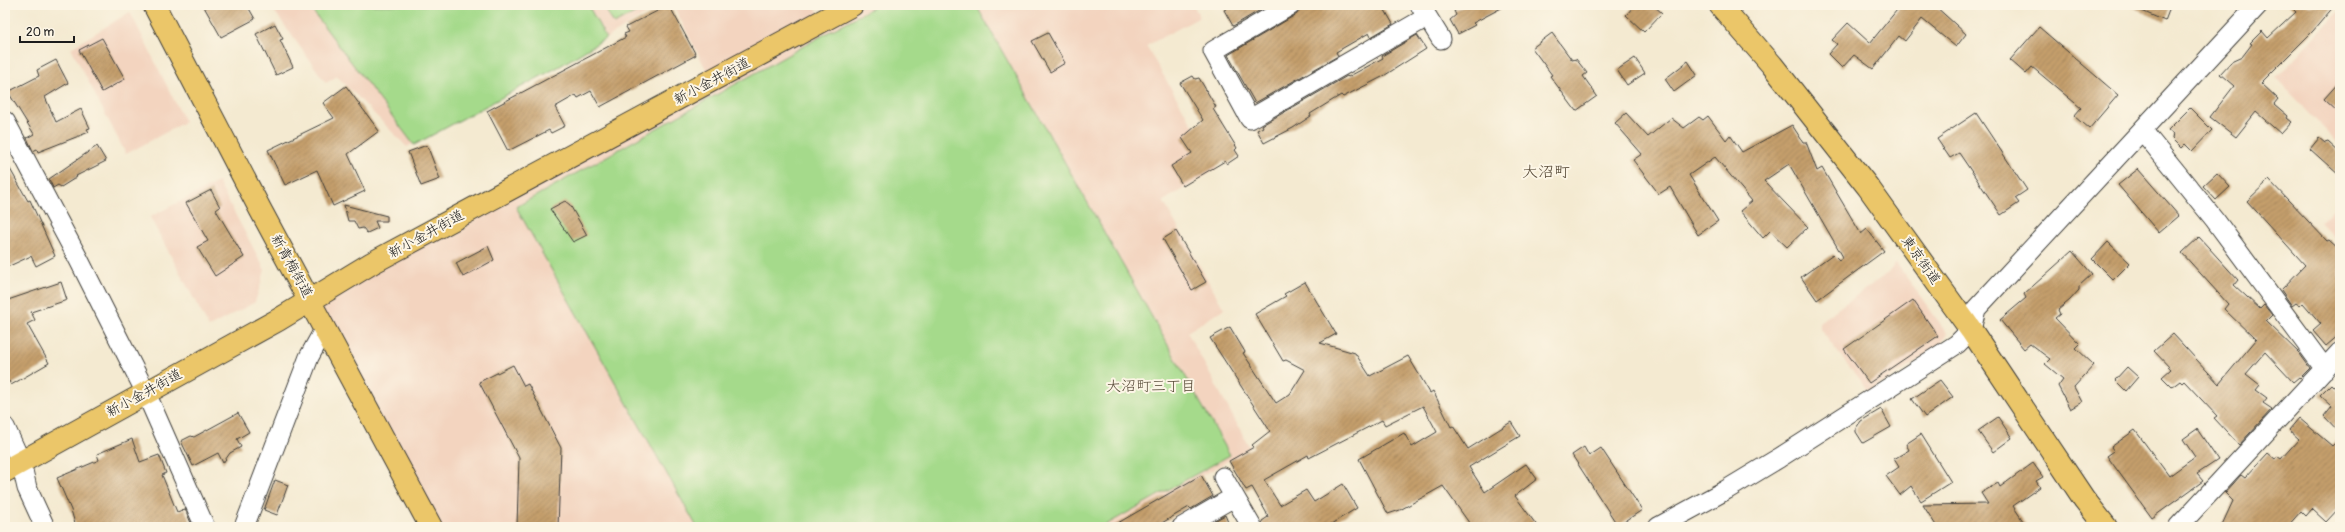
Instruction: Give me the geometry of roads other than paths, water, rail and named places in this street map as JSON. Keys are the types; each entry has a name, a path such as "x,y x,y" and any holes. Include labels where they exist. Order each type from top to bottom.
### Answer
{"main road":[{"name":"新青梅街道","path":"154,5 431,527"},
{"name":"新小金井街道","path":"13,466 310,301 386,256 852,5"},
{"name":"東京街道","path":"1720,5 1772,65 1857,173 1971,330 2080,492 2106,527"}],"street":[{"path":"1291,5 1213,51 1250,119 1424,11 1441,39"},
{"path":"1658,527 1726,490 1952,348 1971,330 1976,309 2258,5"},
{"path":"5,121 12,151 79,260 146,393 205,527"},
{"path":"2142,130 2215,220 2325,369"},
{"path":"244,527 309,357 325,328"},
{"path":"2178,527 2340,352"},
{"path":"5,427 13,466 27,488 45,527"},
{"path":"1223,477 1252,527"},
{"path":"1182,527 1234,497"}],"district":[{"name":"大沼町","path":"1546,172"},
{"name":"大沼町三丁目","path":"1151,386"}]}
